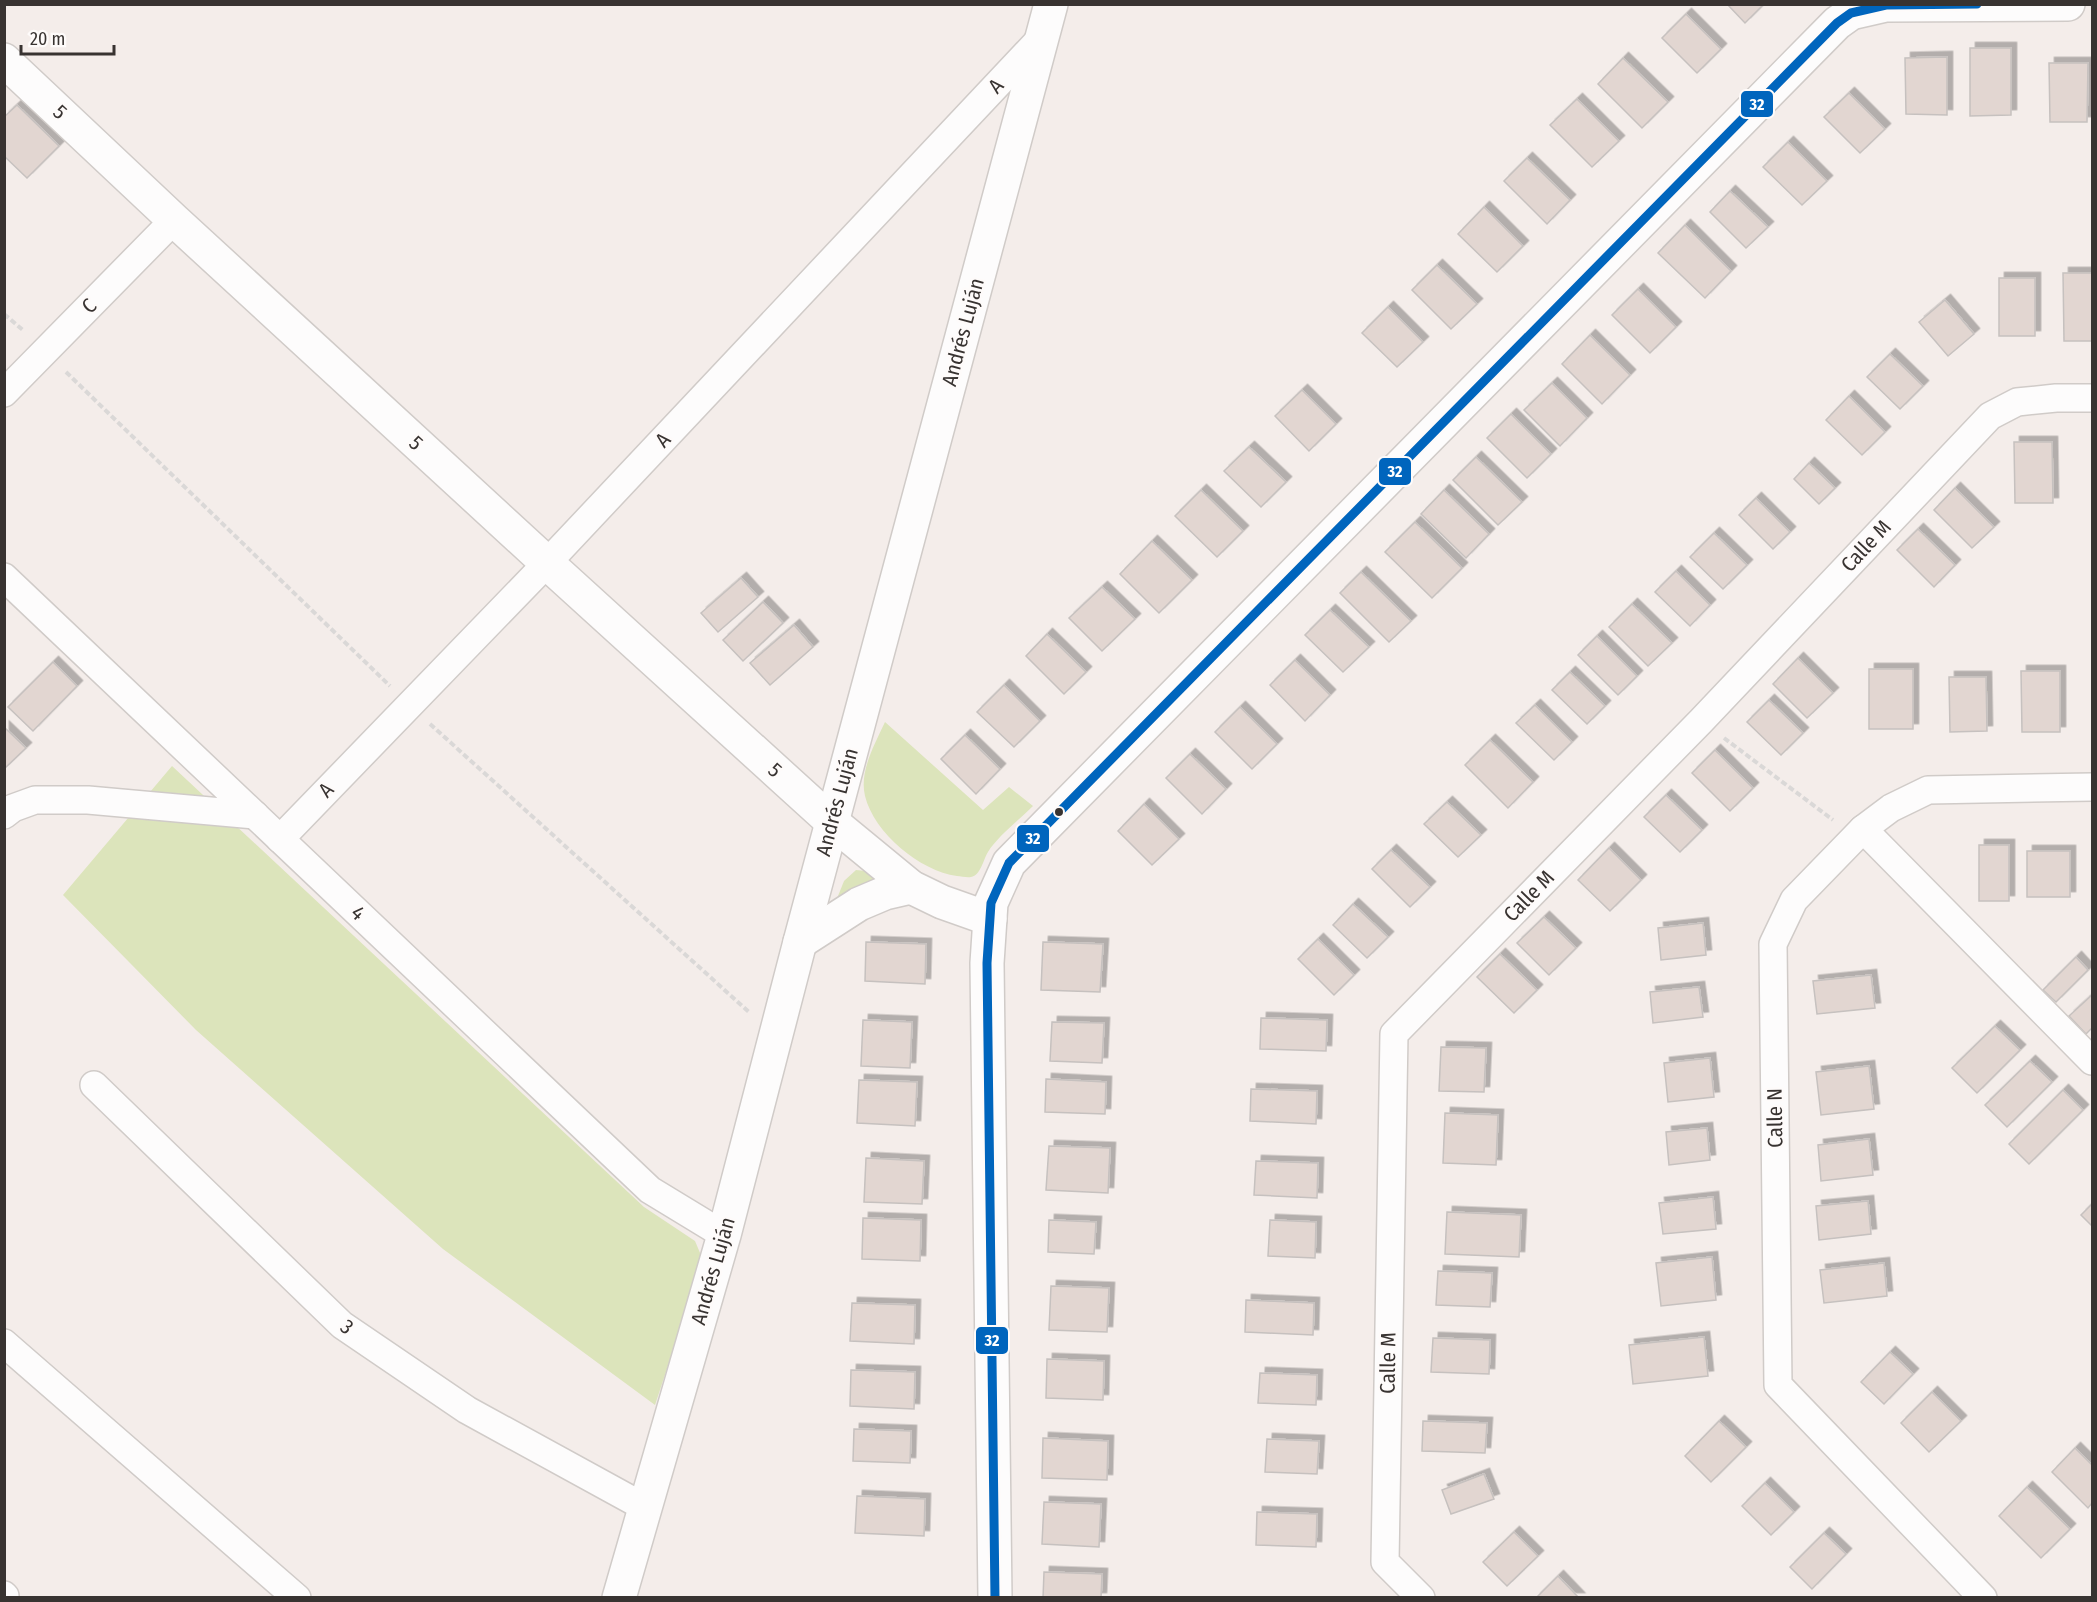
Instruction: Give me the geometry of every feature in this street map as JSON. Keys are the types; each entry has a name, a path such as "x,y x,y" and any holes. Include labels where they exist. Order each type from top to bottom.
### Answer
{"street":[{"name":"Andrés Luján","path":"620,1598 724,1235 1051,4"},
{"path":"995,1598 987,963 991,903 1009,863 1836,23 1851,13 1886,5 2068,4"},
{"name":"A","path":"280,839 547,564 1042,37"},
{"name":"5","path":"4,60 547,564 832,822 911,887 942,902 990,919"},
{"name":"C","path":"4,393 174,220"},
{"name":"Calle M","path":"1421,1598 1385,1562 1394,1034 1701,721 1990,416 2017,402 2056,398 2092,398"},
{"name":"4","path":"4,577 650,1190 724,1235"},
{"name":"Calle N","path":"1983,1598 1778,1385 1773,944 1794,900 1859,833 1891,808 1929,790 2092,787"},
{"path":"4,815 13,808 35,800 88,800 255,815"},
{"path":"1859,833 2092,1061"},
{"path":"800,942 859,904 885,893 911,887"},
{"name":"3","path":"93,1085 342,1325 467,1410 645,1508"},
{"path":"4,1342 297,1598"}],"path":[{"path":"4,314 409,705 776,1036"},
{"path":"1701,721 1859,833"}],"green space":[{"path":"885,722 983,810 1009,787 1033,806 992,846 974,876 957,876 928,867 900,848 888,836 870,810 865,796 864,777 869,758"},
{"path":"172,766 644,1207 695,1241 703,1260 655,1405 443,1249 196,1030 63,895"},
{"path":"856,870 866,871 885,887 830,916 844,881"}],"building":[{"path":"1727,4 1764,4 1745,23"},
{"path":"1686,14 1721,49 1697,73 1662,38"},
{"path":"1970,48 2011,48 2011,115 1970,116"},
{"path":"1947,57 1947,115 1906,114 1905,58"},
{"path":"1623,58 1668,102 1642,128 1598,84"},
{"path":"2049,63 2088,63 2087,122 2050,122"},
{"path":"1849,93 1885,129 1860,153 1824,117"},
{"path":"1577,99 1619,141 1592,167 1550,125"},
{"path":"17,105 59,146 27,178 4,156 4,117"},
{"path":"1788,142 1827,181 1802,205 1763,167"},
{"path":"1527,158 1570,200 1547,224 1504,181"},
{"path":"1730,191 1768,227 1746,248 1710,212"},
{"path":"1484,207 1523,246 1497,272 1458,234"},
{"path":"1685,225 1731,271 1705,298 1658,253"},
{"path":"1437,265 1477,304 1451,329 1412,290"},
{"path":"2063,273 2092,273 2092,341 2064,341"},
{"path":"1999,278 2035,278 2035,336 1999,336"},
{"path":"1638,289 1676,327 1650,353 1612,315"},
{"path":"1945,300 1974,334 1948,356 1919,322"},
{"path":"1388,307 1423,342 1397,367 1362,333"},
{"path":"1590,335 1630,375 1602,404 1562,364"},
{"path":"1890,354 1923,386 1900,409 1867,377"},
{"path":"1552,383 1587,418 1560,446 1524,410"},
{"path":"1302,390 1336,424 1309,451 1275,416"},
{"path":"1849,396 1885,432 1862,455 1826,420"},
{"path":"1511,414 1551,454 1527,478 1487,438"},
{"path":"2014,442 2052,442 2053,503 2015,503"},
{"path":"1249,447 1286,482 1261,507 1224,471"},
{"path":"1476,457 1522,502 1498,525 1453,480"},
{"path":"1809,463 1835,488 1819,504 1794,479"},
{"path":"1955,488 1994,527 1972,548 1934,510"},
{"path":"1201,490 1243,531 1217,557 1175,516"},
{"path":"1444,490 1489,534 1466,558 1421,514"},
{"path":"1756,498 1790,532 1773,549 1739,515"},
{"path":"1415,522 1462,568 1432,598 1385,552"},
{"path":"1918,529 1955,565 1934,587 1897,550"},
{"path":"1714,533 1747,565 1723,589 1690,557"},
{"path":"1152,541 1192,580 1159,613 1120,574"},
{"path":"1676,571 1710,605 1690,626 1655,592"},
{"path":"1361,572 1411,621 1389,642 1340,593"},
{"path":"741,578 758,597 718,632 701,613"},
{"path":"1102,587 1135,619 1102,651 1069,618"},
{"path":"763,602 783,623 743,661 723,640"},
{"path":"1632,604 1672,643 1648,666 1609,627"},
{"path":"1330,610 1369,647 1343,672 1305,635"},
{"path":"794,625 813,647 770,685 750,663"},
{"path":"1047,634 1086,672 1064,694 1026,656"},
{"path":"1597,636 1637,676 1618,695 1578,655"},
{"path":"1798,658 1833,693 1807,718 1773,684"},
{"path":"1295,660 1330,695 1305,721 1270,685"},
{"path":"53,662 77,686 33,731 8,707"},
{"path":"1869,669 1913,669 1913,729 1869,729"},
{"path":"2021,671 2060,671 2060,732 2022,732"},
{"path":"1570,672 1605,706 1587,724 1552,690"},
{"path":"1949,677 1986,677 1987,731 1950,732"},
{"path":"1004,685 1040,721 1014,747 977,712"},
{"path":"1769,700 1803,733 1781,755 1747,722"},
{"path":"1535,705 1572,742 1554,760 1516,723"},
{"path":"1240,707 1277,744 1252,769 1215,732"},
{"path":"4,727 26,748 4,769"},
{"path":"965,735 1000,769 976,794 941,759"},
{"path":"1490,740 1533,782 1508,808 1465,765"},
{"path":"1715,750 1753,788 1730,811 1692,773"},
{"path":"1190,754 1226,789 1202,814 1166,778"},
{"path":"1666,795 1702,830 1680,852 1644,817"},
{"path":"1447,802 1481,835 1458,857 1424,824"},
{"path":"1144,804 1179,839 1152,865 1118,831"},
{"path":"1979,845 2009,845 2009,901 1979,901"},
{"path":"1609,848 1641,880 1610,911 1578,880"},
{"path":"1391,850 1430,887 1410,907 1372,869"},
{"path":"2027,851 2070,851 2070,897 2027,897"},
{"path":"1353,904 1388,937 1367,958 1333,925"},
{"path":"1544,917 1576,948 1549,975 1517,943"},
{"path":"1703,923 1706,955 1661,960 1658,928"},
{"path":"1318,939 1354,975 1334,995 1298,959"},
{"path":"866,942 926,944 925,984 865,981"},
{"path":"1043,942 1103,944 1100,992 1041,990"},
{"path":"1500,954 1537,990 1514,1013 1477,977"},
{"path":"2076,957 2088,970 2056,1002 2043,990"},
{"path":"1871,975 1875,1008 1817,1014 1813,981"},
{"path":"1699,987 1703,1017 1653,1023 1650,992"},
{"path":"2092,995 2092,1028 2086,1034 2069,1016"},
{"path":"1261,1018 1327,1020 1326,1051 1260,1049"},
{"path":"863,1020 912,1022 910,1068 861,1066"},
{"path":"1052,1022 1104,1023 1102,1063 1050,1061"},
{"path":"1995,1026 2020,1050 1977,1093 1952,1068"},
{"path":"1441,1047 1486,1048 1484,1092 1439,1091"},
{"path":"1710,1058 1714,1097 1668,1102 1664,1063"},
{"path":"2030,1061 2052,1082 2007,1127 1985,1105"},
{"path":"1869,1066 1874,1109 1821,1115 1816,1072"},
{"path":"1046,1079 1106,1082 1105,1114 1045,1112"},
{"path":"859,1080 917,1082 915,1126 857,1123"},
{"path":"1251,1089 1317,1091 1316,1124 1250,1121"},
{"path":"2063,1090 2083,1110 2029,1164 2009,1144"},
{"path":"1445,1113 1498,1115 1496,1165 1443,1163"},
{"path":"1707,1128 1710,1160 1669,1165 1666,1132"},
{"path":"1869,1139 1873,1175 1821,1181 1818,1145"},
{"path":"1049,1146 1110,1148 1108,1193 1046,1190"},
{"path":"866,1158 924,1161 922,1204 864,1202"},
{"path":"1256,1161 1318,1163 1317,1198 1254,1195"},
{"path":"1713,1197 1716,1229 1663,1234 1659,1203"},
{"path":"1868,1201 1871,1234 1819,1240 1816,1206"},
{"path":"2092,1204 2092,1226 2081,1215"},
{"path":"1447,1212 1521,1215 1519,1257 1445,1254"},
{"path":"863,1218 921,1220 920,1261 862,1259"},
{"path":"1049,1220 1096,1222 1094,1254 1048,1252"},
{"path":"1270,1220 1316,1222 1315,1258 1268,1256"},
{"path":"1712,1257 1716,1300 1661,1306 1656,1263"},
{"path":"1884,1263 1887,1296 1824,1303 1820,1270"},
{"path":"1438,1271 1492,1273 1490,1307 1436,1305"},
{"path":"1051,1286 1109,1288 1107,1332 1049,1330"},
{"path":"1246,1300 1314,1303 1313,1335 1245,1332"},
{"path":"852,1303 915,1305 914,1344 850,1341"},
{"path":"1704,1337 1708,1376 1633,1384 1629,1345"},
{"path":"1433,1338 1490,1340 1489,1374 1431,1372"},
{"path":"1890,1352 1913,1374 1884,1404 1861,1382"},
{"path":"1047,1359 1104,1361 1103,1400 1046,1398"},
{"path":"851,1370 915,1372 914,1409 850,1406"},
{"path":"1260,1373 1317,1375 1316,1405 1258,1403"},
{"path":"1932,1392 1961,1421 1929,1452 1901,1423"},
{"path":"1423,1421 1487,1423 1485,1453 1422,1451"},
{"path":"1719,1421 1746,1447 1711,1482 1685,1456"},
{"path":"854,1429 911,1431 910,1463 853,1461"},
{"path":"1043,1438 1108,1441 1107,1480 1042,1478"},
{"path":"1267,1439 1319,1441 1317,1474 1265,1472"},
{"path":"2075,1448 2092,1465 2092,1503 2088,1508 2052,1472"},
{"path":"1484,1474 1494,1499 1451,1514 1442,1490"},
{"path":"1765,1483 1794,1512 1771,1535 1742,1506"},
{"path":"2027,1487 2070,1529 2041,1558 1999,1516"},
{"path":"857,1496 925,1499 924,1536 855,1533"},
{"path":"1044,1502 1101,1504 1099,1547 1042,1544"},
{"path":"1257,1512 1317,1514 1316,1547 1256,1545"},
{"path":"1514,1532 1538,1556 1507,1586 1483,1562"},
{"path":"1824,1533 1846,1554 1812,1589 1790,1567"},
{"path":"1044,1572 1102,1574 1101,1598 1043,1598"},
{"path":"1558,1576 1579,1598 1536,1598"}],"transit line":[{"name":"32","path":"995,1598 987,963 991,903 1009,863 1837,23 1851,13 1886,5 1977,4"}]}
